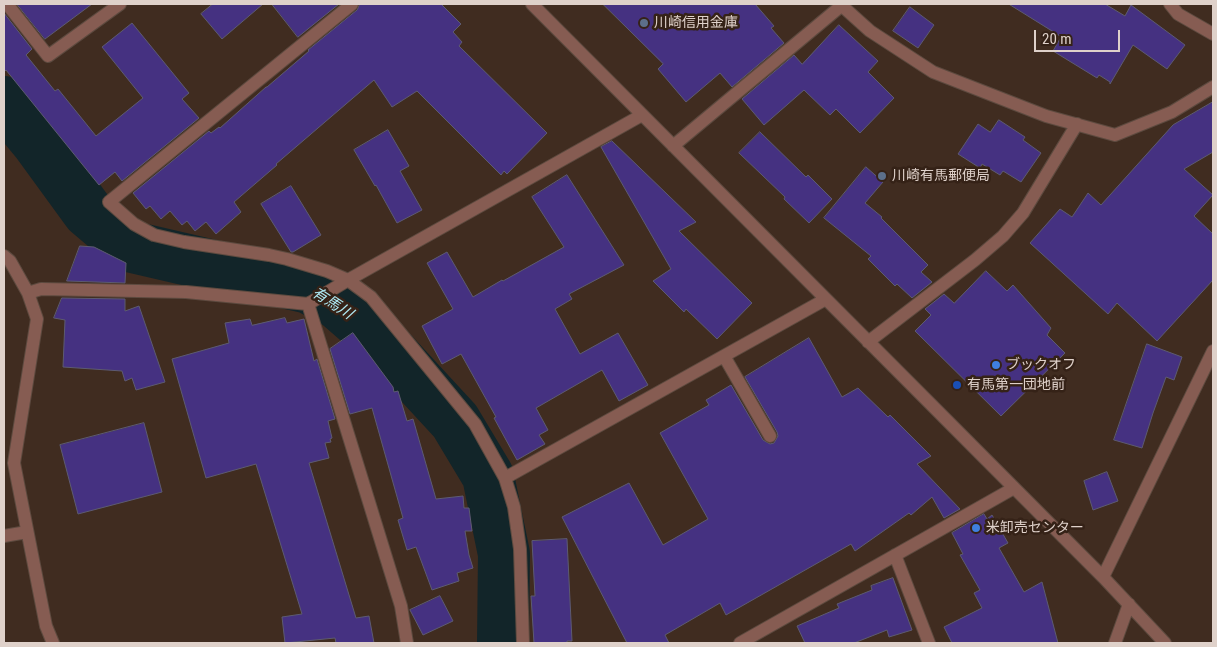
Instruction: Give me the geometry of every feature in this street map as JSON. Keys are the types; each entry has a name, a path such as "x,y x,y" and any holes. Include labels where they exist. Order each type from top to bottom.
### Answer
{"street":[{"path":"7,4 48,56 120,4"},
{"path":"352,4 109,202 134,224 154,235 184,242 287,259 327,271 348,280 371,297 475,424 505,478 514,507 520,549 523,643"},
{"path":"532,4 1103,577 1165,643"},
{"path":"1170,4 1178,14 1213,34"},
{"path":"673,146 841,5 870,31 934,72 1046,116 1115,135 1172,112 1213,87"},
{"path":"28,293 41,289 186,292 310,303 642,115"},
{"path":"868,342 975,260 1003,236 1024,213 1076,124"},
{"path":"4,256 10,261 28,293 37,320 14,463 46,626 53,643"},
{"path":"505,478 826,299"},
{"path":"310,303 402,606 407,643"},
{"path":"1103,577 1213,351"},
{"path":"724,356 770,436"},
{"path":"740,643 1014,488"},
{"path":"4,536 27,532"},
{"path":"895,555 929,643"},
{"path":"1115,643 1129,604"}],"building":[{"path":"17,4 92,4 45,39"},
{"path":"213,4 263,4 222,39 201,14"},
{"path":"272,4 339,4 298,37"},
{"path":"360,4 441,4 461,24 453,32 462,42 459,46 547,133 507,174 504,171 501,175 417,91 392,107 374,80 234,202 241,212 216,234 206,222 195,231 187,221 182,225 170,211 161,219 150,206 146,209 133,193 209,131 211,133 220,128 308,50 357,10"},
{"path":"603,4 755,4 774,26 771,28 784,43 732,87 720,73 686,102 658,69 663,64"},
{"path":"1009,4 1105,4 1125,16 1131,5 1185,45 1167,69 1133,45 1110,84 1110,82 1099,75 1097,78 1053,51 1061,37"},
{"path":"910,7 934,25 918,48 893,31"},
{"path":"4,13 32,49 26,55 55,91 58,89 96,136 143,98 102,47 132,23 189,93 182,99 199,118 122,181 115,172 99,185 6,70 4,72"},
{"path":"839,25 878,61 868,72 894,98 860,133 836,109 830,115 804,90 764,125 742,99 794,55 802,64"},
{"path":"1213,102 1213,152 1184,169 1213,195 1194,216 1213,234 1213,280 1157,341 1117,303 1108,314 1030,243 1060,209 1072,217 1088,193 1101,205 1173,125"},
{"path":"999,120 1025,137 1023,140 1041,153 1021,182 1003,171 1000,175 982,164 980,168 958,154 978,124 990,132"},
{"path":"388,130 409,166 400,171 422,210 397,223 354,150"},
{"path":"760,132 806,177 808,175 832,199 809,223 739,153"},
{"path":"612,141 696,222 679,231 752,303 717,339 686,309 684,312 653,281 671,269 601,147"},
{"path":"866,167 883,182 865,203 882,217 928,265 921,272 932,282 912,298 897,284 895,286 868,259 871,256 824,218"},
{"path":"567,175 624,265 569,294 572,299 555,309 580,354 618,333 648,385 619,401 602,370 536,408 548,430 539,435 545,444 517,460 494,418 496,417 461,354 442,364 422,326 453,309 427,263 447,252 473,297 564,247 532,197"},
{"path":"291,186 321,235 293,252 291,252 261,204"},
{"path":"80,246 94,247 126,263 125,283 67,281"},
{"path":"986,271 1007,291 1013,285 1051,328 1047,335 1065,353 1001,416 915,331 931,315 925,309 944,294 954,303"},
{"path":"62,298 125,299 125,311 139,306 165,382 136,390 132,378 125,381 122,371 63,367 65,320 54,318"},
{"path":"285,318 287,323 304,319 314,361 317,359 335,419 328,421 332,438 330,439 331,442 325,443 329,458 309,463 356,618 369,616 374,643 336,643 335,638 285,643 282,617 302,614 256,464 206,478 172,359 229,343 225,323 250,319 252,325"},
{"path":"353,333 393,387 394,392 398,391 407,421 413,419 436,499 463,496 464,508 469,508 472,531 465,531 473,568 457,573 459,581 432,590 416,547 407,550 398,520 403,518 372,408 350,414 330,349"},
{"path":"809,338 842,397 858,388 888,417 890,415 931,456 917,464 960,509 944,518 932,497 911,515 909,513 855,551 851,544 726,615 720,603 665,635 669,643 627,643 562,517 629,483 663,545 708,519 660,433 709,405 706,400 731,385 763,440 770,444 774,443 778,436 777,432 745,377"},
{"path":"1147,344 1182,357 1174,380 1166,377 1142,448 1114,440"},
{"path":"144,423 162,492 78,514 60,445"},
{"path":"1107,472 1118,501 1093,510 1084,481"},
{"path":"984,514 987,519 992,515 1008,543 999,548 1024,592 1042,582 1058,643 952,643 944,627 982,608 974,593 980,590 960,555 963,554 952,533"},
{"path":"567,539 572,641 567,641 567,643 534,643 531,596 535,596 532,541"},
{"path":"893,578 912,630 889,637 887,630 854,643 805,643 797,626 839,608 837,604 872,590 871,586"},
{"path":"440,596 453,621 423,635 410,610"}],"waterway":[{"name":"有馬川","path":"4,102 37,142 88,212 128,246 309,288 337,303 383,343 455,421 488,476 504,554 503,643"}],"place":[{"name":"川崎信用金庫","path":"644,23"},
{"name":"川崎有馬郵便局","path":"882,176"},
{"name":"ブックオフ","path":"996,365"},
{"name":"有馬第一団地前","path":"957,385"},
{"name":"米卸売センター","path":"976,528"}]}
